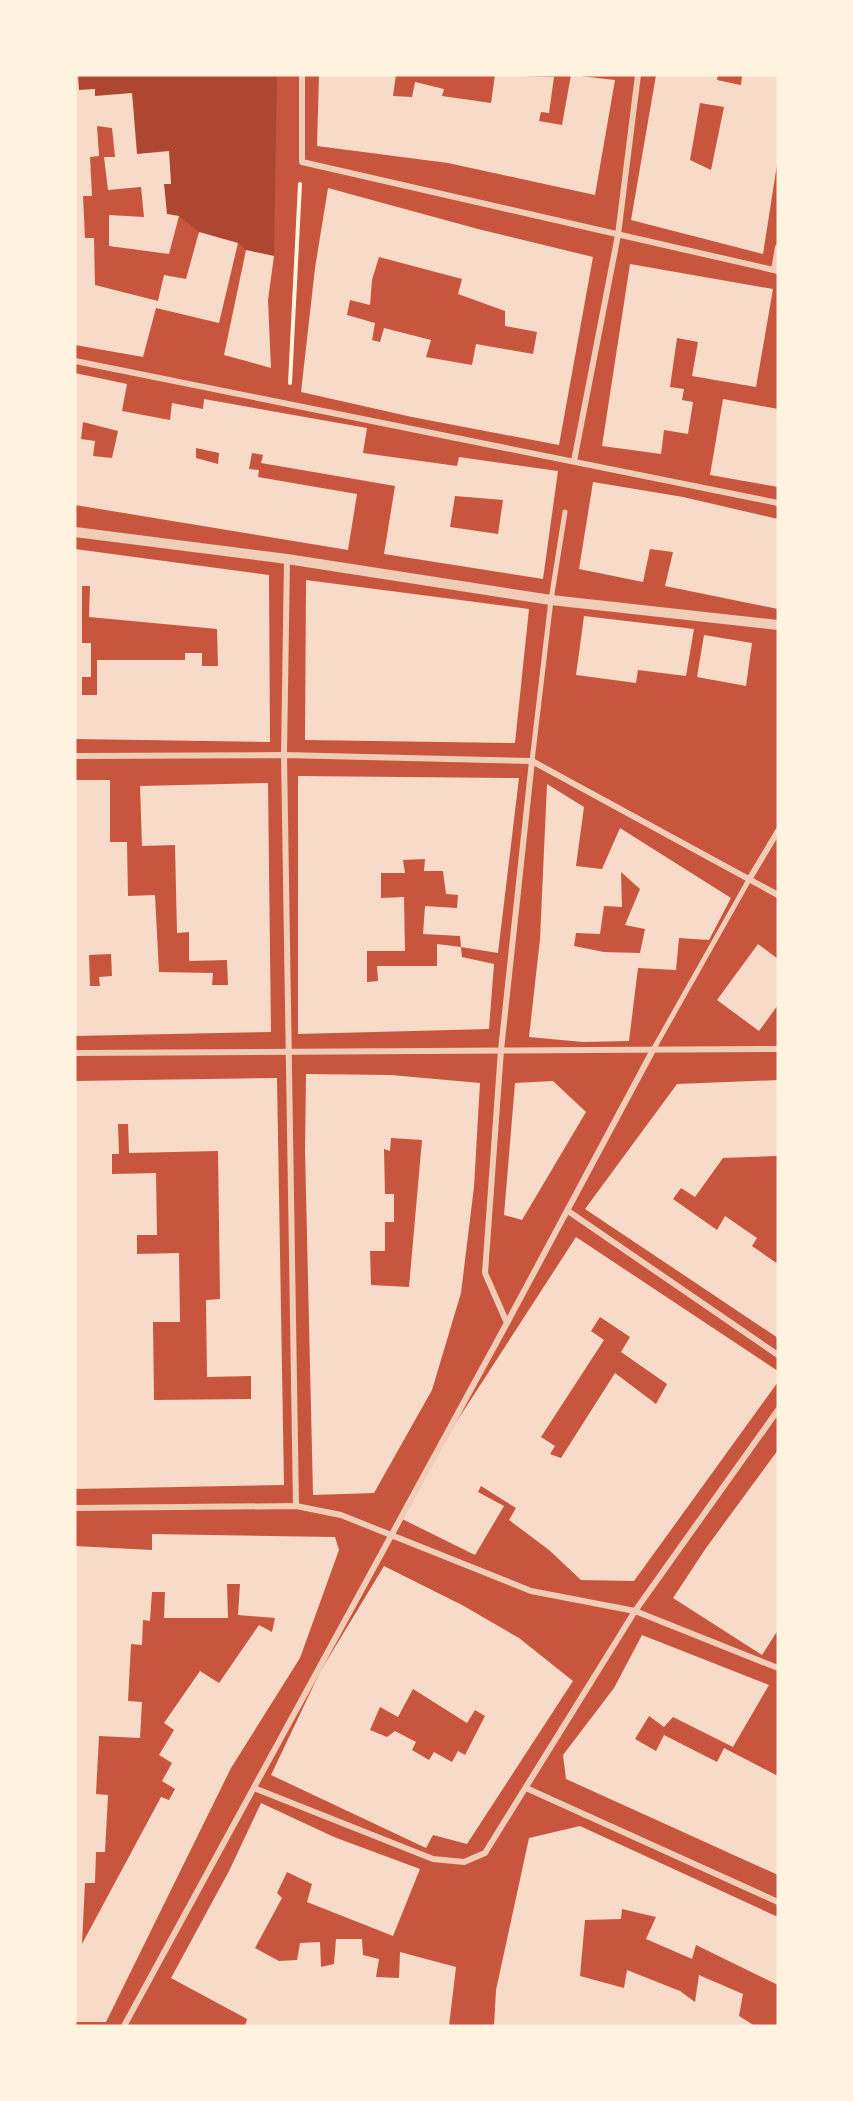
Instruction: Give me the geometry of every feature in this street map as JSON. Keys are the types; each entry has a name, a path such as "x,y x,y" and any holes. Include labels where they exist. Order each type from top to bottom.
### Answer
{"street":[{"path":"302,75 302,162 776,270 778,247"},
{"path":"574,460 618,235 638,75"},
{"path":"75,361 290,402 778,503"},
{"path":"507,1323 484,1273 501,1050 551,600 565,512"},
{"path":"75,532 287,559 551,600 778,625"},
{"path":"287,559 284,755 296,1506"},
{"path":"75,756 284,755 532,761 778,895"},
{"path":"124,2026 568,1211 652,1050 778,831"},
{"path":"75,1053 778,1049"},
{"path":"568,1211 778,1355"},
{"path":"254,1788 433,1859 464,1862 485,1853 635,1611 778,1410"},
{"path":"75,1508 296,1506 341,1515 531,1591 635,1611 778,1668"},
{"path":"526,1788 778,1902"}],"path":[{"path":"290,402 302,162"}],"shaded area":[{"path":"78,75 277,75 274,256 246,250 238,243 199,232 179,216 167,214 164,184 171,183 169,152 137,154 132,93 95,96 95,89 79,90"}],"building":[{"path":"75,75 78,75 79,90 95,89 95,96 132,93 137,154 169,151 171,184 164,184 167,214 179,216 169,254 109,246 109,215 144,217 141,187 108,190 104,157 115,157 112,128 97,126 99,156 90,157 92,196 83,196 85,238 94,238 95,285 158,301 164,275 186,279 199,232 238,243 219,323 156,308 143,357 75,345"},
{"path":"319,75 396,75 393,96 412,97 415,82 444,89 442,96 491,103 495,75 554,77 549,113 541,112 539,121 562,125 571,75 615,80 595,195 448,163 317,146"},
{"path":"656,75 718,75 717,80 741,85 742,75 778,75 778,158 763,254 631,220","holes":["700,103 724,107 711,170 690,160"]},
{"path":"328,188 478,229 593,257 559,445 412,417 301,392 315,268","holes":["379,257 462,279 458,294 505,311 505,326 537,332 533,354 476,344 472,365 426,357 431,340 384,328 380,342 372,340 375,323 347,315 350,300 370,305 372,280"]},
{"path":"246,250 274,256 268,300 271,368 224,355"},
{"path":"630,264 773,289 756,387 692,376 698,342 677,338 670,387 684,389 682,400 693,402 688,434 664,430 661,454 602,446"},
{"path":"75,373 127,384 122,411 170,420 172,403 203,409 204,399 367,428 363,453 457,466 459,457 558,471 543,579 384,554 395,486 261,463 263,455 252,453 249,469 259,470 258,477 357,494 348,550 75,505","holes":["83,422 118,431 112,458 93,456 95,441 81,439","196,448 219,453 218,464 196,458","455,496 503,500 498,534 450,527"]},
{"path":"723,399 778,409 778,487 710,475"},
{"path":"593,482 683,497 778,519 778,609 665,586 673,552 650,549 643,582 579,569"},
{"path":"75,549 269,575 270,742 75,739","holes":["82,586 90,586 89,617 217,629 218,666 202,666 202,653 185,653 185,660 97,660 97,695 82,695 82,677 91,677 91,643 82,643"]},
{"path":"306,580 529,609 515,743 305,740"},
{"path":"584,616 694,629 686,676 638,670 636,683 576,675"},
{"path":"704,635 752,643 746,686 697,677"},
{"path":"298,776 519,778 498,953 461,947 462,957 494,964 489,1029 298,1034","holes":["425,859 424,871 443,871 446,894 458,895 457,908 425,906 423,934 460,936 461,947 437,944 437,966 377,966 378,981 367,982 367,951 405,951 404,897 381,898 381,873 405,873 403,860"]},
{"path":"75,780 110,780 110,842 127,842 128,896 155,895 159,972 213,973 212,985 228,985 227,960 189,961 189,932 177,933 175,845 142,846 140,786 268,783 271,1032 75,1036","holes":["111,954 112,976 99,977 100,986 90,986 89,955"]},
{"path":"547,784 584,807 576,866 602,869 620,828 731,898 709,940 679,938 676,970 638,968 629,1041 583,1042 529,1037 540,939","holes":["621,872 640,889 625,925 645,929 640,953 604,952 574,946 576,933 600,934 604,906 622,907"]},
{"path":"758,944 778,959 778,1005 759,1031 717,1000"},
{"path":"306,1074 391,1075 480,1083 474,1187 461,1293 432,1390 374,1493 313,1495 305,1151","holes":["391,1138 422,1140 409,1287 371,1285 370,1251 385,1251 385,1222 394,1222 394,1194 385,1194 384,1149 390,1151"]},
{"path":"277,1078 284,1485 75,1489 75,1081","holes":["118,1124 128,1124 129,1153 218,1151 220,1299 206,1300 207,1377 251,1376 251,1399 154,1400 153,1322 180,1322 179,1253 137,1254 137,1235 157,1235 156,1173 112,1174 112,1154 119,1154"]},
{"path":"778,1080 778,1156 723,1158 695,1197 681,1188 673,1199 717,1230 725,1216 757,1238 752,1246 778,1264 778,1338 585,1209 677,1084"},
{"path":"553,1081 586,1112 522,1220 504,1215 515,1083"},
{"path":"576,1237 778,1371 778,1382 634,1581 581,1580 549,1550 509,1520 516,1508 481,1486 478,1492 504,1506 475,1555 402,1519 455,1424","holes":["600,1317 630,1337 621,1352 667,1384 656,1404 615,1373 561,1458 550,1454 555,1446 541,1437 604,1340 591,1331"]},
{"path":"778,1450 778,1630 762,1655 673,1598 706,1548"},
{"path":"152,1534 335,1537 339,1550 300,1658 231,1768 106,2022 75,2022 75,1546 152,1550","holes":["227,1584 240,1584 238,1615 275,1618 272,1632 259,1625 219,1683 200,1671 164,1723 174,1730 159,1755 172,1763 162,1781 175,1789 169,1800 161,1797 82,1944 85,1883 95,1883 96,1852 105,1852 108,1795 96,1794 99,1736 140,1738 142,1702 128,1701 131,1644 142,1645 143,1620 150,1621 152,1592 165,1592 164,1618 228,1618"]},
{"path":"384,1566 462,1605 519,1638 573,1681 467,1844 433,1835 426,1848 271,1775 320,1672","holes":["413,1689 467,1723 475,1710 485,1716 465,1755 458,1751 452,1762 434,1752 429,1760 412,1750 416,1742 395,1731 387,1737 370,1730 380,1707 398,1717"]},
{"path":"642,1635 769,1685 733,1747 673,1717 664,1727 649,1716 635,1739 656,1751 664,1735 717,1762 724,1748 778,1776 778,1875 566,1779 563,1755 614,1688"},
{"path":"261,1803 334,1837 420,1869 393,1936 307,1902 312,1884 287,1872 277,1893 282,1898 255,1948 279,1961 297,1960 300,1943 320,1942 321,1967 334,1964 336,1939 362,1939 363,1955 379,1959 376,1977 399,1978 400,1952 456,1967 449,2026 245,2026 247,2019 171,1978 229,1871"},
{"path":"580,1826 778,1917 778,1985 696,1945 692,1959 646,1939 656,1917 622,1909 621,1919 585,1920 580,1976 624,1988 627,1970 680,1991 695,2002 699,1975 743,1994 739,2016 755,2026 494,2026 496,1990 529,1838"}]}
